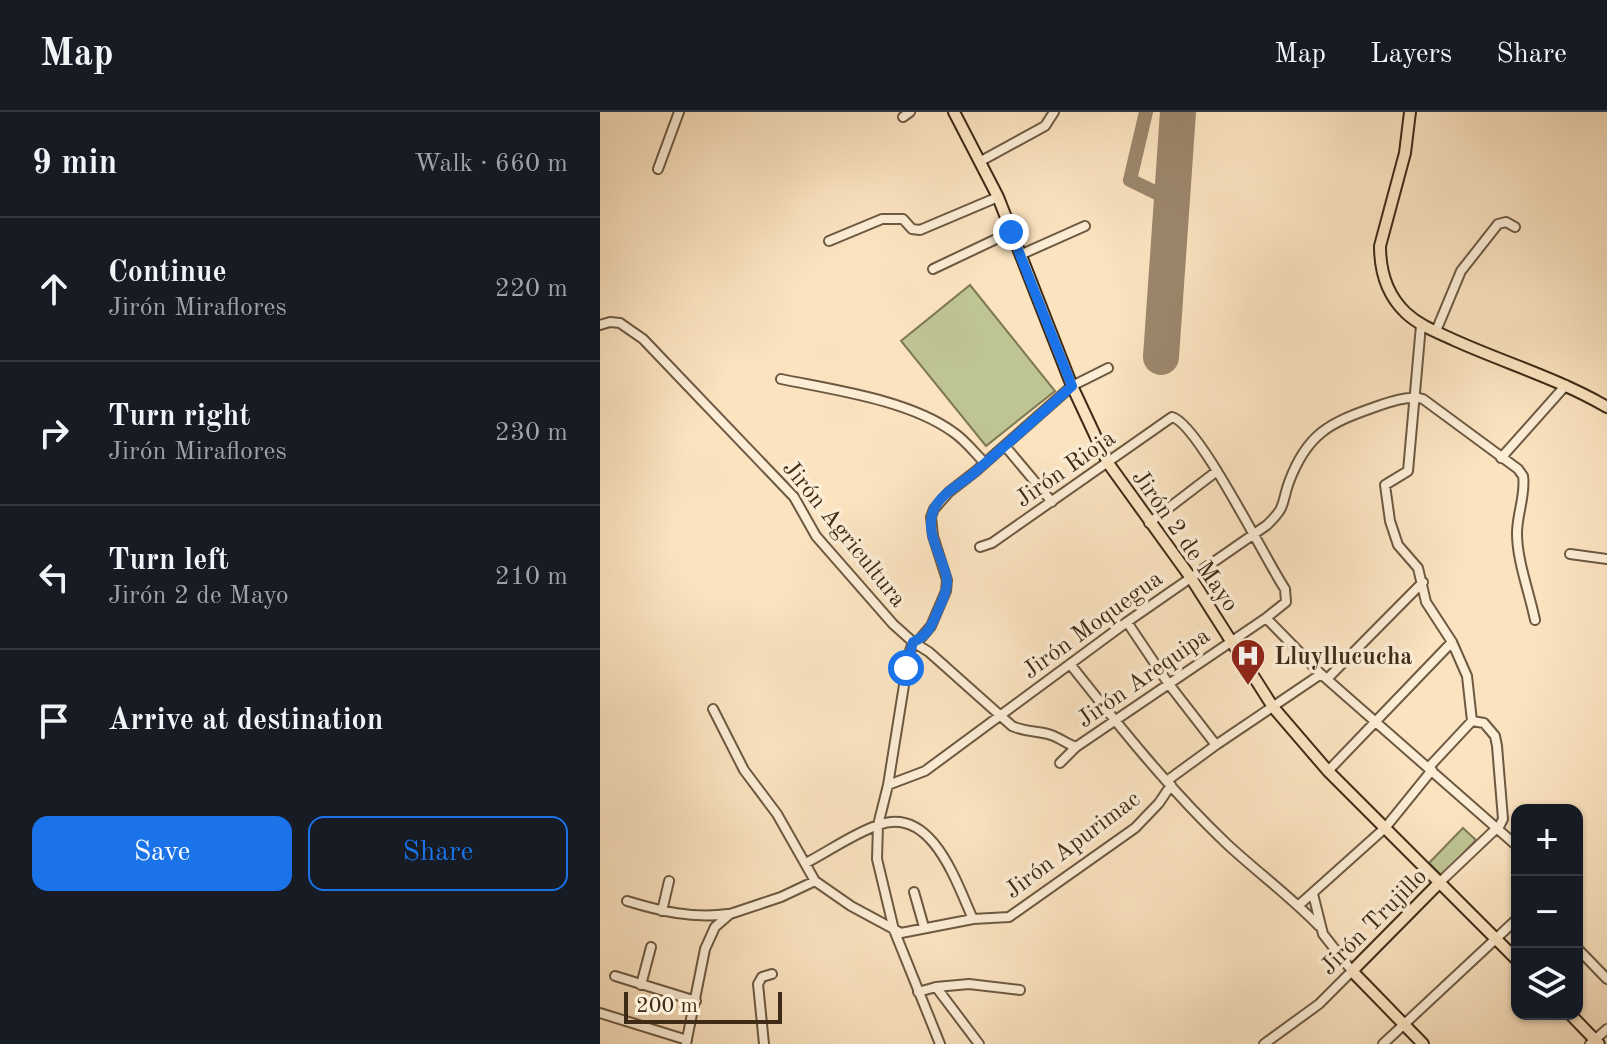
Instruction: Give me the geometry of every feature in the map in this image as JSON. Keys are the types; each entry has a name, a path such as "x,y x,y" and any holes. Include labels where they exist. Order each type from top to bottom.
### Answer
{"main road":[{"name":"Jirón 2 de Mayo","path":"954,112 998,197 1072,386 1108,463 1191,578 1273,707 1328,771 1511,954"},
{"path":"1410,112 1405,153 1383,230 1380,261 1392,296 1421,325 1499,360 1566,385 1607,407"},
{"name":"Jirón Trujillo","path":"1352,971 1439,883"},
{"path":"1352,971 1423,1044"},
{"path":"1575,1020 1595,1043"}],"street":[{"path":"658,169 679,112"},
{"path":"981,161 1045,126 1054,112"},
{"path":"829,241 882,219 903,219 912,229 920,230 998,197"},
{"path":"1436,331 1461,271 1498,224 1506,222 1515,227"},
{"path":"1020,255 1085,226"},
{"path":"933,269 1011,232"},
{"name":"Jirón Agricultura","path":"600,325 610,322 629,327 667,362 794,497 816,536 841,567 913,642 929,652 1012,726 1027,733 1051,735 1076,747"},
{"path":"1299,905 1385,828 1472,721 1467,676 1452,642 1426,602 1423,582 1414,561 1398,545 1390,521 1385,485 1408,471 1421,325"},
{"path":"940,1044 894,930 877,859 878,825 913,642 920,639 931,626 946,591 947,580 933,536 931,517 941,499 1072,386 1108,368"},
{"path":"781,379 856,395 919,413 952,431 984,462"},
{"path":"1501,458 1566,385"},
{"path":"1414,396 1430,403 1523,476 1517,529 1518,554 1535,620"},
{"name":"Jirón Moquegua","path":"888,785 925,771 1127,622 1267,525 1282,509 1295,467 1310,442 1321,431 1340,419 1414,396"},
{"name":"Jirón Rioja","path":"980,547 992,543 1172,417 1182,421 1217,471"},
{"path":"1005,446 1052,502"},
{"path":"1149,523 1217,471 1252,534"},
{"name":"Jirón Arequipa","path":"1060,763 1076,747 1286,602 1287,596 1252,534"},
{"path":"1570,554 1607,559"},
{"path":"1324,677 1423,582"},
{"path":"1266,618 1324,677 1511,841"},
{"path":"1127,622 1168,683 1216,745"},
{"path":"1328,771 1452,642"},
{"path":"1070,664 1170,783 1227,844 1299,905 1319,926 1352,971"},
{"name":"Jirón Apurimac","path":"894,930 908,933 924,927 973,919 1002,919 1017,913 1135,828 1159,803 1170,783 1216,745 1324,677"},
{"path":"713,709 744,770 777,814 815,881 894,930"},
{"name":"Jirón Trujillo","path":"1439,883 1503,819 1495,736 1484,723 1472,721"},
{"path":"806,863 878,825 893,822 916,827 925,832 949,869 973,919"},
{"path":"662,911 669,881"},
{"path":"627,901 662,911 707,917 730,914 781,897 815,881"},
{"path":"914,892 924,927"},
{"path":"1313,894 1319,926"},
{"path":"600,1013 686,1042 705,949 715,927 730,914"},
{"path":"707,917 715,927"},
{"path":"1383,1044 1511,925"},
{"path":"641,985 651,947"},
{"path":"1583,954 1607,979"},
{"name":"Jirón Trujillo","path":"1264,1044 1319,1004 1352,971"},
{"path":"764,1044 758,984 762,977 772,974"},
{"path":"615,976 696,1001"},
{"path":"918,992 969,984 1020,990"},
{"path":"936,987 979,1044"},
{"path":"1595,1043 1607,1029"}],"green space":[{"path":"970,285 1055,391 986,446 901,341"},
{"path":"1463,828 1476,840 1442,876 1429,863"}],"taxiway":[{"path":"1146,112 1130,180 1171,200"}],"runway":[{"path":"1161,357 1178,112"}],"place":[{"name":"Lluyllucucha","path":"1248,687"}],"route":[{"path":"906,668 913,642 927,633 946,591 947,580 933,536 931,517 934,509 941,499 1072,386 1011,232"}]}
